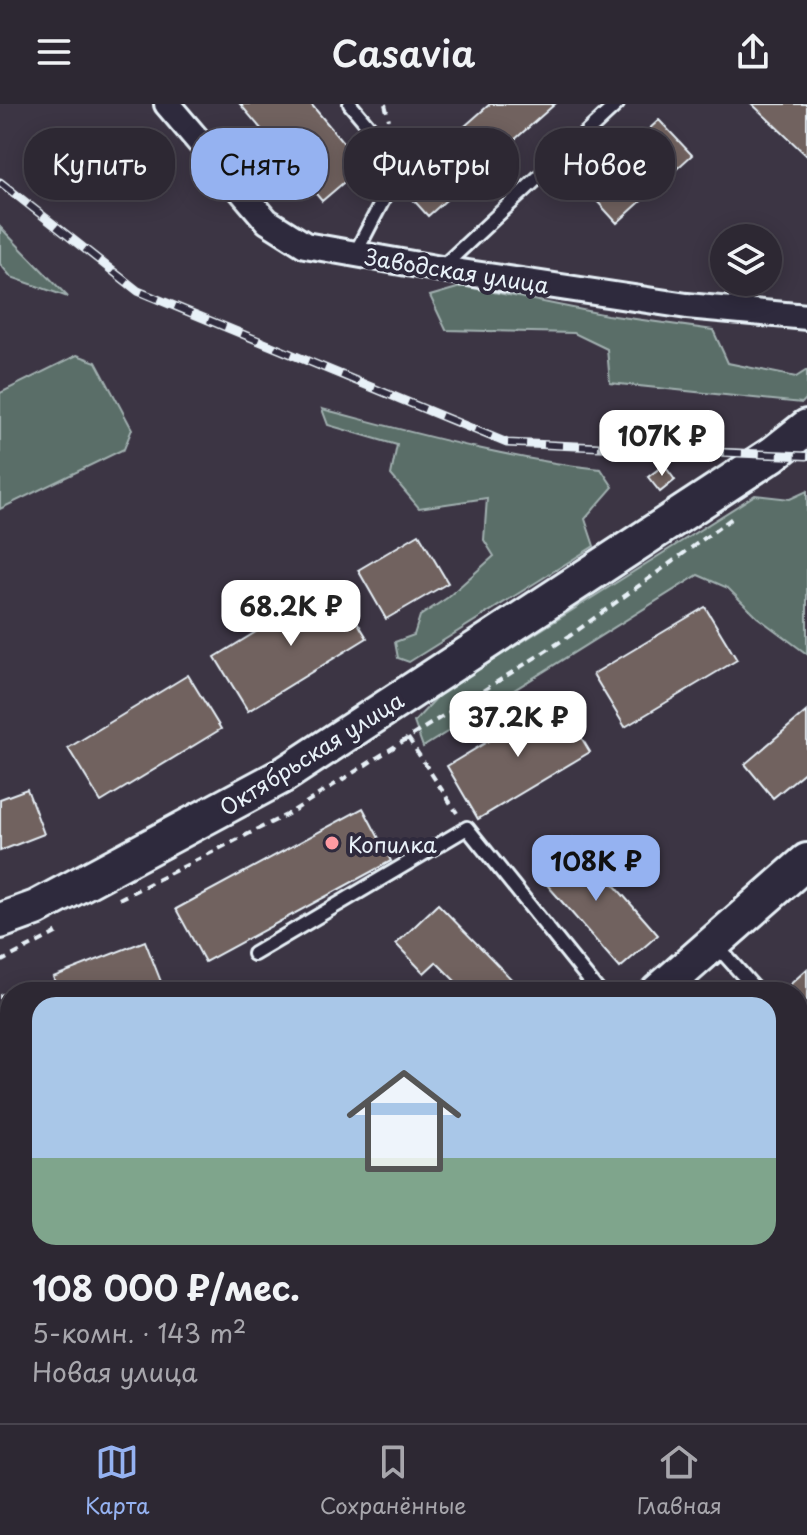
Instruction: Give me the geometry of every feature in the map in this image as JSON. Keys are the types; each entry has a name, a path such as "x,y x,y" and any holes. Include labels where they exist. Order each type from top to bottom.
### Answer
{"main road":[{"name":"Октябрьская улица","path":"0,921 36,908 282,776 759,463 807,427"},
{"path":"669,982 807,861"}],"street":[{"name":"Заводская улица","path":"167,104 267,221 305,245 687,306 807,317"}],"lane":[{"path":"350,104 401,165 355,254"},
{"path":"441,269 617,104"},
{"path":"254,954 467,828 591,982"},
{"path":"713,942 749,982"}],"path":[{"path":"408,738 467,828"}],"green space":[{"path":"0,227 68,297 11,277 0,264"},
{"path":"464,286 607,315 713,330 728,363 796,377 807,370 807,398 802,403 610,383 607,349 574,333 446,330 430,296"},
{"path":"77,355 96,362 132,429 124,449 0,509 0,393"},
{"path":"322,409 495,452 601,469 613,487 585,519 594,546 409,662 398,658 395,642 414,635 420,616 447,598 494,556 484,540 487,498 419,508 391,475 397,445 328,425"},
{"path":"807,491 807,654 757,617 728,588 698,575 423,747 414,722 441,693 755,495 790,499"}],"building":[{"path":"240,104 311,104 344,143 344,182 328,196 328,128 260,128"},
{"path":"490,104 555,104 519,136 519,128 463,128"},
{"path":"752,104 807,104 807,156"},
{"path":"659,120 667,128 650,128"},
{"path":"675,137 692,155 675,170"},
{"path":"414,200 446,200 428,216"},
{"path":"596,200 642,200 617,223"},
{"path":"664,465 675,480 660,492 648,477"},
{"path":"419,534 448,583 386,619 358,570"},
{"path":"334,584 367,638 248,711 215,657"},
{"path":"705,607 737,660 625,727 593,674"},
{"path":"188,675 221,729 101,802 68,748"},
{"path":"558,699 590,752 478,819 447,766"},
{"path":"807,711 807,770 773,798 745,764"},
{"path":"27,789 44,834 0,851 0,799"},
{"path":"363,808 391,861 205,962 176,909"},
{"path":"573,838 658,935 620,968 535,871"},
{"path":"438,904 514,982 456,982 436,962 424,973 396,944"},
{"path":"145,941 161,982 55,982 53,977"},
{"path":"807,969 807,982 793,982"}],"railway":[{"path":"0,182 138,291 507,443 807,456"}],"place":[{"name":"Копилка","path":"332,843"}]}
